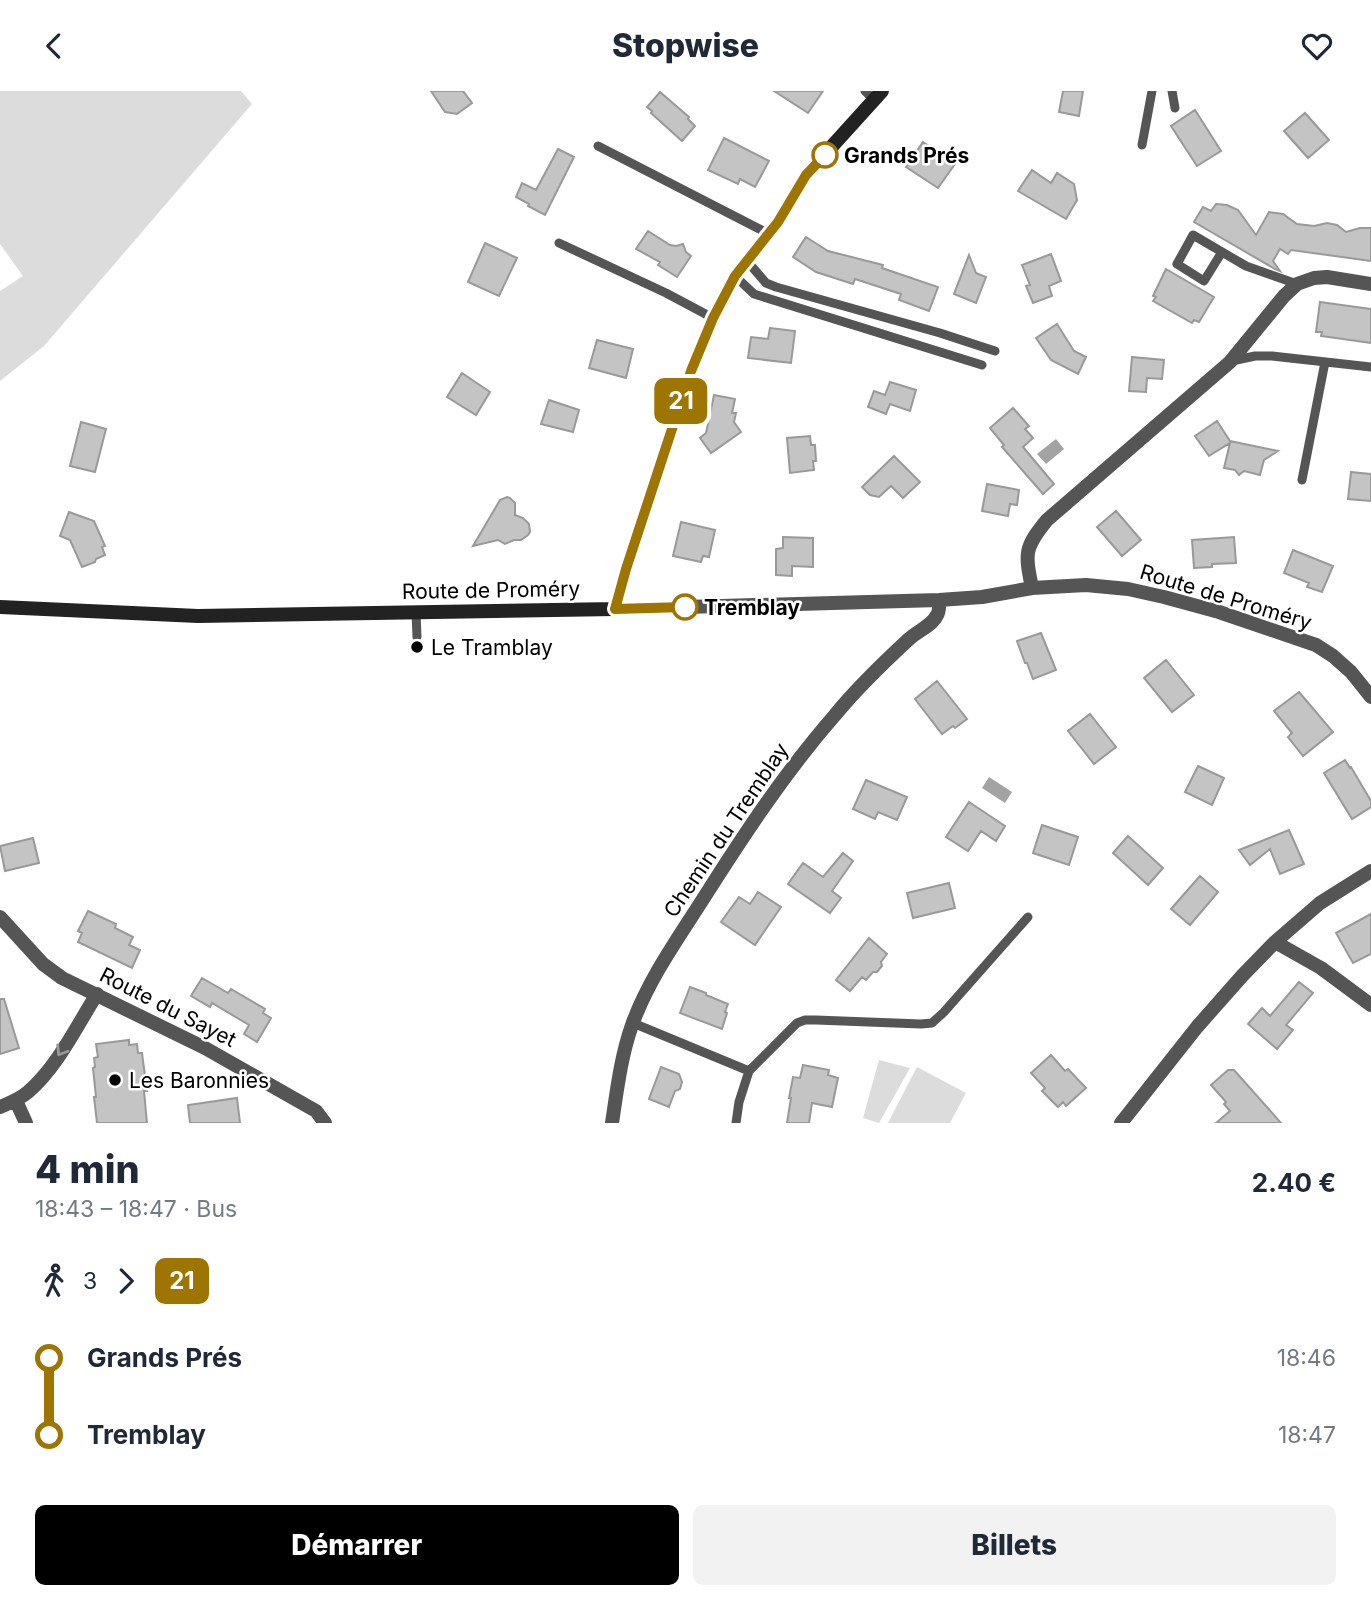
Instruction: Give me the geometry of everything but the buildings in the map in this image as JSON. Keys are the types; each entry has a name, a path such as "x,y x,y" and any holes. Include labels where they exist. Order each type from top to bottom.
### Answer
{"street":[{"path":"615,609 691,371 713,318 735,276 769,234 806,175 874,94"},
{"path":"1032,588 1027,565 1029,544 1046,520 1230,362 1245,341 1297,284 1327,277 1371,284"},
{"name":"Route de Proméry","path":"0,607 198,617 615,609 939,600 982,597 1032,588 1086,585 1128,589 1164,597 1219,612 1316,645 1351,672 1371,697"},
{"name":"Chemin du Tremblay","path":"612,1123 623,1055 633,1023 649,986 676,941 754,820 800,757 869,677 911,637 935,619 939,611 939,600"},
{"path":"1121,1123 1197,1027 1275,942 1320,904 1371,871"},
{"name":"Route du Sayet","path":"0,917 43,964 62,978 205,1048 316,1111 325,1123"},
{"path":"1275,942 1321,968 1371,1005"},
{"path":"0,1107 28,1093 47,1072 97,994"},
{"path":"16,1101 26,1123"}],"lane":[{"path":"1142,145 1152,91"},
{"path":"1172,91 1175,108"},
{"path":"598,146 769,234"},
{"path":"1222,251 1204,281 1177,264 1193,235 1222,251 1246,266 1297,284"},
{"path":"559,243 713,318"},
{"path":"747,261 766,283 776,287 995,351"},
{"path":"735,276 754,294 982,365"},
{"path":"1230,362 1255,356 1371,367"},
{"path":"1302,480 1325,362"},
{"path":"416,613 417,636"},
{"path":"736,1123 739,1102 749,1071 797,1023 805,1020 932,1023 1028,917"},
{"path":"633,1023 749,1071"}],"shaded area":[{"path":"0,91 241,91 252,104 44,346 0,381 0,291 23,276 0,244"},
{"path":"1056,439 1064,449 1046,464 1037,454"},
{"path":"989,777 1012,792 1005,803 982,788"},
{"path":"879,1060 910,1068 879,1123 863,1118"},
{"path":"917,1067 966,1093 950,1123 888,1123"}],"bus line":[{"name":"21","path":"685,607 615,609 691,371 713,318 735,276 778,222 806,175 825,155"}],"place":[{"name":"Grands Prés","path":"825,155"},
{"name":"Tremblay","path":"685,607"},
{"name":"Le Tramblay","path":"417,647"},
{"name":"Les Baronnies","path":"115,1080"}]}
